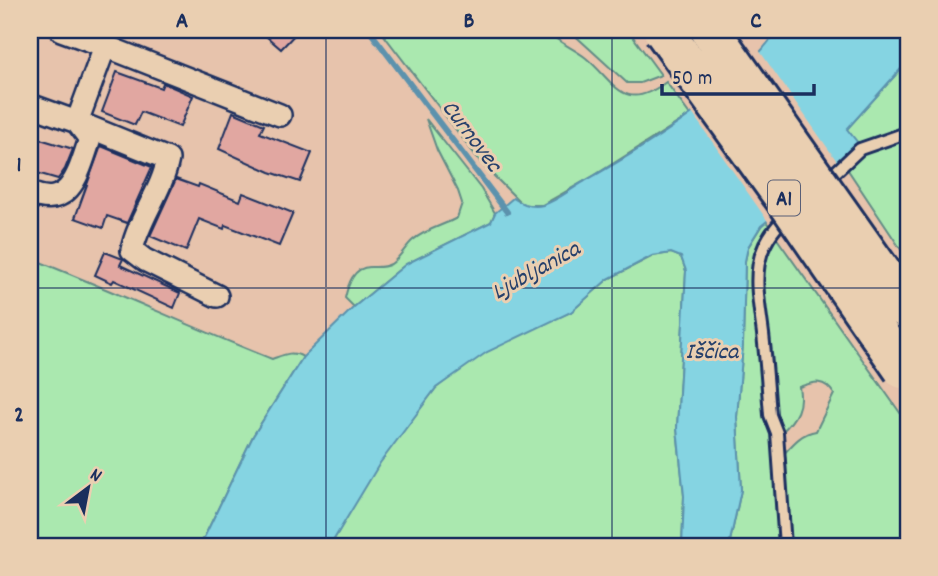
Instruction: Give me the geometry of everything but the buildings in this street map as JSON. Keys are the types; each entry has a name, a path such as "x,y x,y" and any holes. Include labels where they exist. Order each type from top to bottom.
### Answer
{"highway":[{"name":"A1","path":"663,30 903,369"},
{"name":"A1","path":"710,30 908,310"}],"street":[{"path":"61,30 280,115"},
{"path":"77,122 105,46"},
{"path":"30,105 167,159 165,173 136,233 132,250 145,260 217,296"},
{"path":"30,193 42,198 56,197 71,188 90,139 77,122"}],"lane":[{"path":"812,193 860,149 906,133"},
{"path":"785,546 777,433 770,415 756,279 762,248 773,229 802,202"}],"green space":[{"path":"380,30 546,30 586,58 613,85 630,95 640,95 666,82 690,115 542,205 523,205 483,165"},
{"path":"569,30 628,30 661,75 640,83 627,83"},
{"path":"908,61 908,260 842,161 846,130"},
{"path":"426,119 481,189 495,213 491,222 406,264 354,307 345,298 355,273 364,268 391,264 418,236 457,218 462,203 437,150"},
{"path":"765,220 770,227 754,265 752,290 772,432 780,546 729,546 741,490 737,417 743,344 745,261 748,247"},
{"path":"773,233 908,424 908,546 787,546 782,456 801,437 816,431 834,394 822,383 799,387 797,412 782,432 774,416 760,268"},
{"path":"671,253 681,257 686,271 677,428 684,496 682,546 330,546 375,468 436,388 471,361 506,340 571,312 608,279 653,256"},
{"path":"30,258 272,359 291,354 303,357 253,436 200,546 30,546"}],"water":[{"path":"778,30 908,30 908,61 847,129 858,143 842,161 761,226 748,247 737,417 741,490 729,546 682,546 684,496 677,428 686,271 681,257 671,253 652,256 608,279 571,312 487,352 436,388 380,463 330,546 200,546 253,436 303,357 354,307 406,264 491,222 495,213 513,198 531,206 548,203 638,150 714,96 759,54"}],"pier":[{"path":"759,50 841,167 769,223 690,110"}],"waterway":[{"name":"Curnovec","path":"369,30 507,212"}],"water label":[{"name":"Ljubljanica","path":"535,269"},
{"name":"Iščica","path":"712,350"}]}
